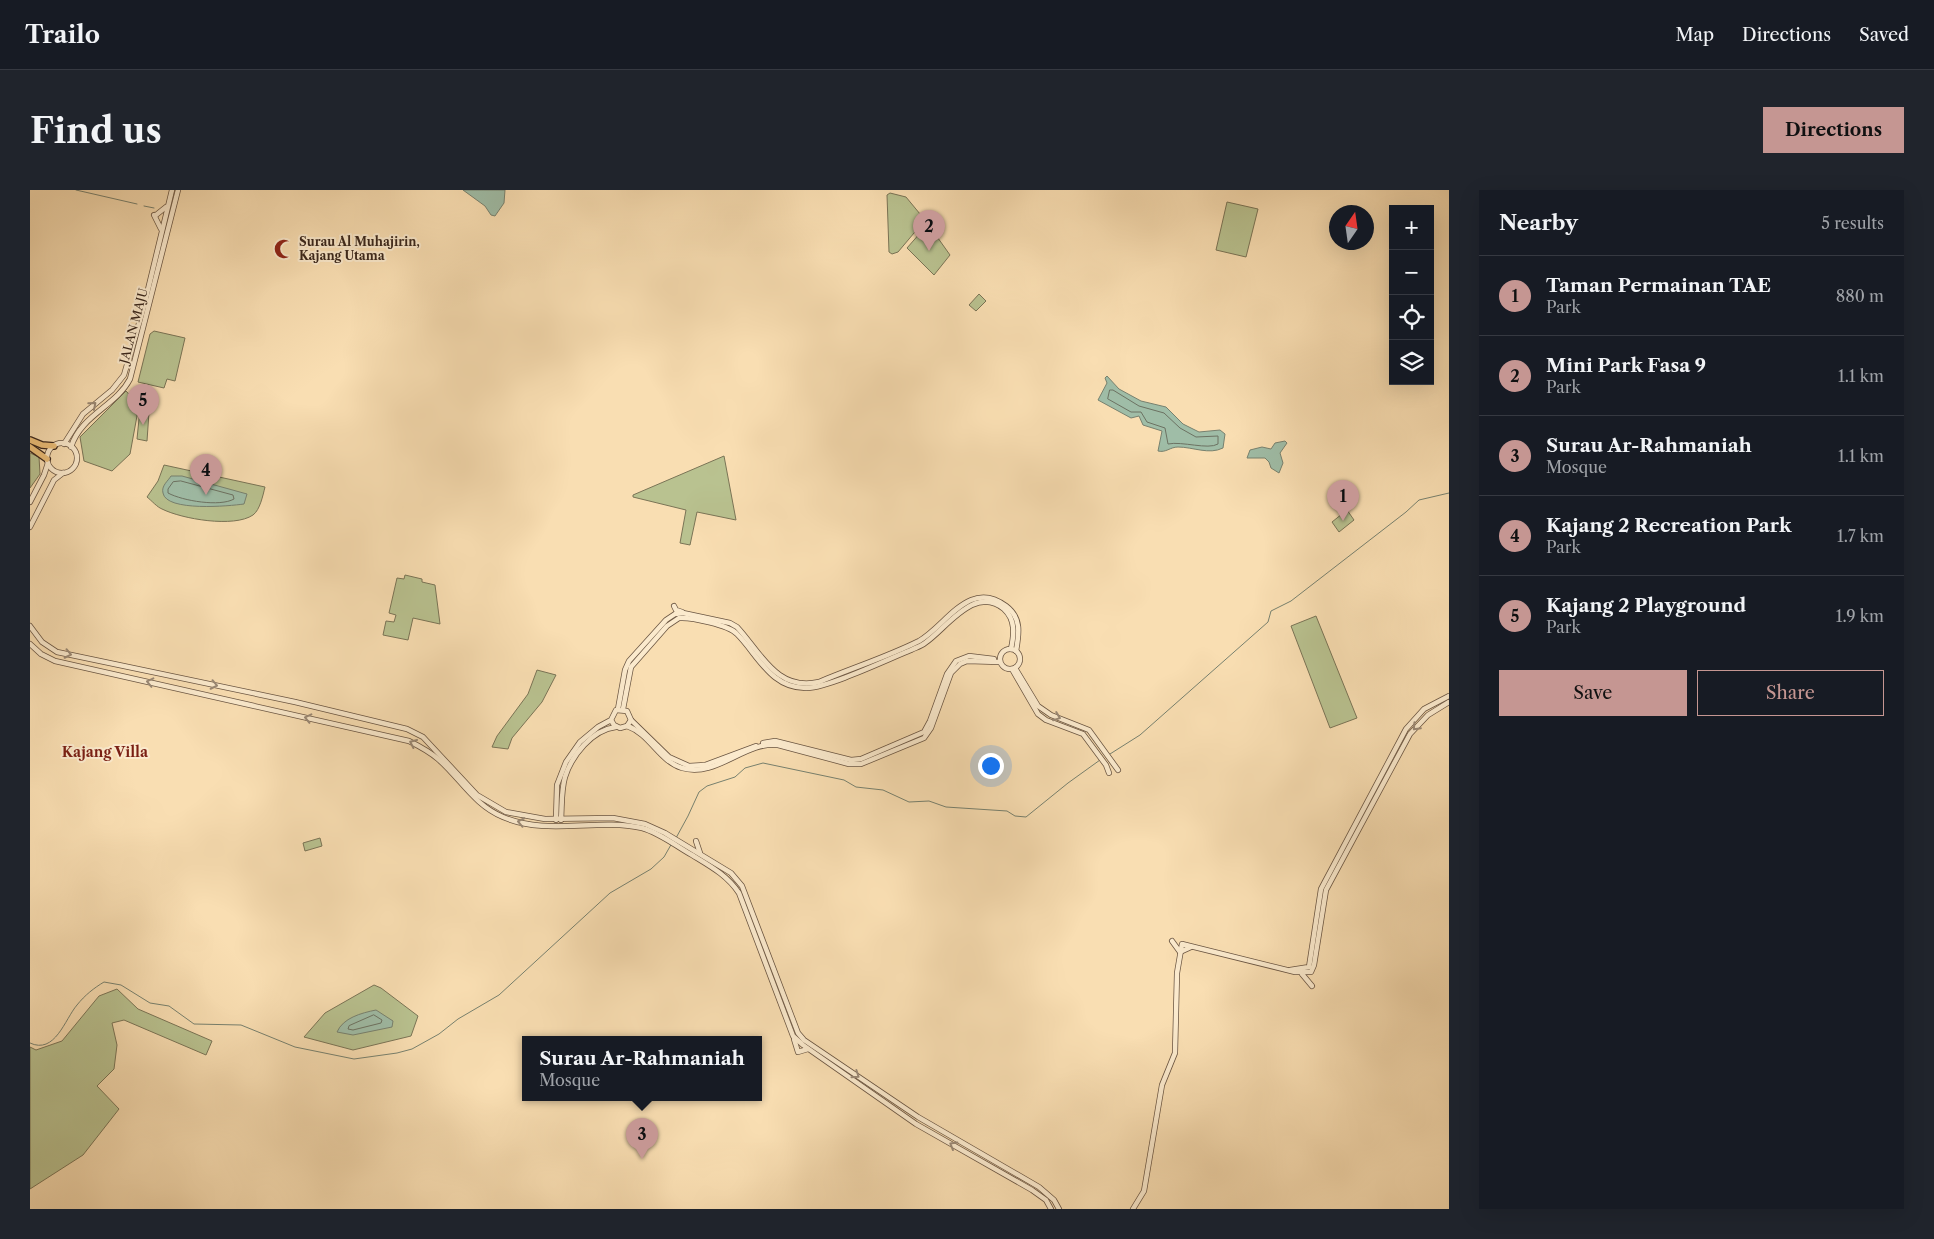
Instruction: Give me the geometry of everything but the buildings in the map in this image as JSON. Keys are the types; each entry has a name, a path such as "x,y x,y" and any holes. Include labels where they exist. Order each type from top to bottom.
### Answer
{"main road":[{"path":"30,440 42,445 54,446"},
{"path":"30,447 48,461"}],"street":[{"name":"JALAN MAJU","path":"64,444 83,414 121,380 144,306 172,190"},
{"name":"JALAN MAJU","path":"71,446 81,428 124,390 129,381 178,190"},
{"path":"162,230 155,215 168,204"},
{"path":"168,229 165,217 174,206"},
{"path":"30,502 44,475 48,454 54,446 64,444 71,446 76,452 76,462 71,470 54,480 30,527"},
{"path":"48,461 54,470 63,473"},
{"path":"674,606 676,610 683,613 730,623 737,627 776,673 784,679 802,684 819,682 921,640 962,604 972,600 992,599 1009,608 1019,626 1013,650"},
{"path":"621,709 632,668 667,626 679,618 728,628 737,633 768,672 782,682 798,688 819,686 911,650 925,643 964,609 977,603 987,602 998,605 1008,614 1014,624 1013,650 1020,660 1014,669"},
{"path":"621,709 625,670 629,661 666,620 675,614 683,613"},
{"path":"30,626 42,642 57,652 295,702 407,729 423,737 484,800 506,812 545,819 620,819 645,824 682,846 724,875 739,893 798,1052 808,1049"},
{"path":"30,644 51,660 410,741 438,759 473,798 488,811 521,822 559,826 626,825 664,835"},
{"path":"999,660 1004,650 1013,650"},
{"path":"621,709 630,715 631,720 669,757 689,766 705,765 769,741 856,760 924,732 930,721 947,674 956,661 969,656 999,660"},
{"path":"999,660 1004,668 1014,669 1043,710 1089,730 1098,743 1108,764 1108,773"},
{"path":"545,819 559,809 564,779 578,754 600,732 627,726 641,735 668,761 683,768 708,768 766,744 778,745 856,765 924,738 932,728 951,673 960,664 967,661 999,660"},
{"path":"1014,669 1038,714 1046,720 1083,734 1108,764 1118,770"},
{"path":"1290,970 1309,967 1321,889 1398,741 1424,710 1449,696"},
{"path":"1133,1209 1144,1191 1162,1085 1174,1053 1177,973 1182,944 1300,973 1311,972 1314,965 1326,890 1402,746 1428,715 1449,702"},
{"path":"616,727 611,720 612,713 621,709"},
{"path":"559,826 557,785 566,762 589,733 611,720"},
{"path":"627,726 631,720"},
{"path":"559,809 572,819"},
{"path":"682,846 695,842 701,855"},
{"path":"682,846 731,873 742,886 798,1033 804,1040 918,1117 1039,1187 1054,1200 1059,1209"},
{"path":"1172,941 1180,952"},
{"path":"1180,952 1192,946"},
{"path":"1300,973 1312,986"},
{"path":"793,1036 808,1049 916,1124 1040,1195 1051,1209"},
{"path":"916,1124 918,1117"},
{"path":"974,1150 978,1159"},
{"path":"978,1159 983,1158 998,1164"}],"shaded area":[{"path":"890,193 906,197 925,220 898,252 892,254 889,252 887,195"},
{"path":"1227,202 1258,209 1246,257 1216,250"},
{"path":"928,224 950,255 934,275 907,248"},
{"path":"979,294 986,301 976,311 969,305"},
{"path":"154,331 185,338 175,381 167,379 164,388 138,382 150,334"},
{"path":"126,391 139,405 130,454 112,471 84,461 80,437"},
{"path":"140,409 149,412 147,441 137,439"},
{"path":"30,453 39,457 40,474 30,488"},
{"path":"724,456 736,520 697,512 690,545 680,543 686,510 633,497 633,495"},
{"path":"164,465 265,487 259,506 253,515 234,521 208,521 171,513 156,505 147,497 158,481"},
{"path":"1347,510 1354,520 1339,532 1332,522"},
{"path":"405,575 422,579 422,582 435,585 440,624 413,618 408,640 383,635 386,621 394,622 396,615 389,613 397,578 404,579"},
{"path":"1316,616 1357,718 1330,728 1291,626"},
{"path":"537,670 556,675 542,702 512,738 508,749 492,747 497,736 528,694"},
{"path":"320,838 322,846 305,851 303,843"},
{"path":"374,985 381,988 418,1016 411,1036 353,1050 304,1037 325,1013"},
{"path":"117,989 138,1009 212,1041 206,1055 124,1020 112,1023 117,1045 114,1069 97,1086 119,1109 83,1155 30,1189 30,1047 36,1050 62,1041 99,996"}],"water":[{"path":"463,190 505,190 504,203 495,216 491,215 485,206"},
{"path":"1107,376 1119,389 1141,401 1166,407 1183,424 1199,432 1220,430 1225,434 1223,448 1207,451 1178,447 1158,451 1162,431 1143,425 1139,416 1131,418 1098,400 1107,383 1105,378"},
{"path":"1285,441 1287,443 1280,453 1283,463 1279,473 1271,468 1265,458 1247,458 1250,450 1262,447 1271,449 1275,443"},
{"path":"171,476 182,476 247,494 244,504 199,506 175,503 167,499 163,493 164,486"},
{"path":"376,1010 393,1021 392,1027 353,1035 337,1032 348,1020"}],"waterway":[{"path":"76,190 137,204"},
{"path":"144,206 154,208"},
{"path":"1110,754 1140,735 1268,622 1271,611 1291,601 1419,500 1449,493"},
{"path":"676,838 699,792 707,786 735,777 745,768 763,763 844,780 856,787 883,790 909,802 929,801 946,807 1007,811 1015,816 1026,817 1100,760"},
{"path":"30,1043 39,1045 53,1040 80,1001 104,982 121,985 150,1003 169,1006 194,1024 241,1025 295,1047 354,1059 412,1049 499,995 610,893 651,869 664,857 672,843"}],"place":[{"name":"Surau Al Muhajirin, Kajang Utama","path":"284,249"},
{"name":"Mini Park Fasa 9","path":"929,251"},
{"name":"Kajang 2 Playground","path":"143,425"},
{"name":"Kajang 2 Recreation Park","path":"206,495"},
{"name":"Taman Permainan TAE","path":"1343,521"},
{"name":"Surau Ar-Rahmaniah","path":"642,1159"}],"district":[{"name":"Kajang Villa","path":"105,752"}]}
